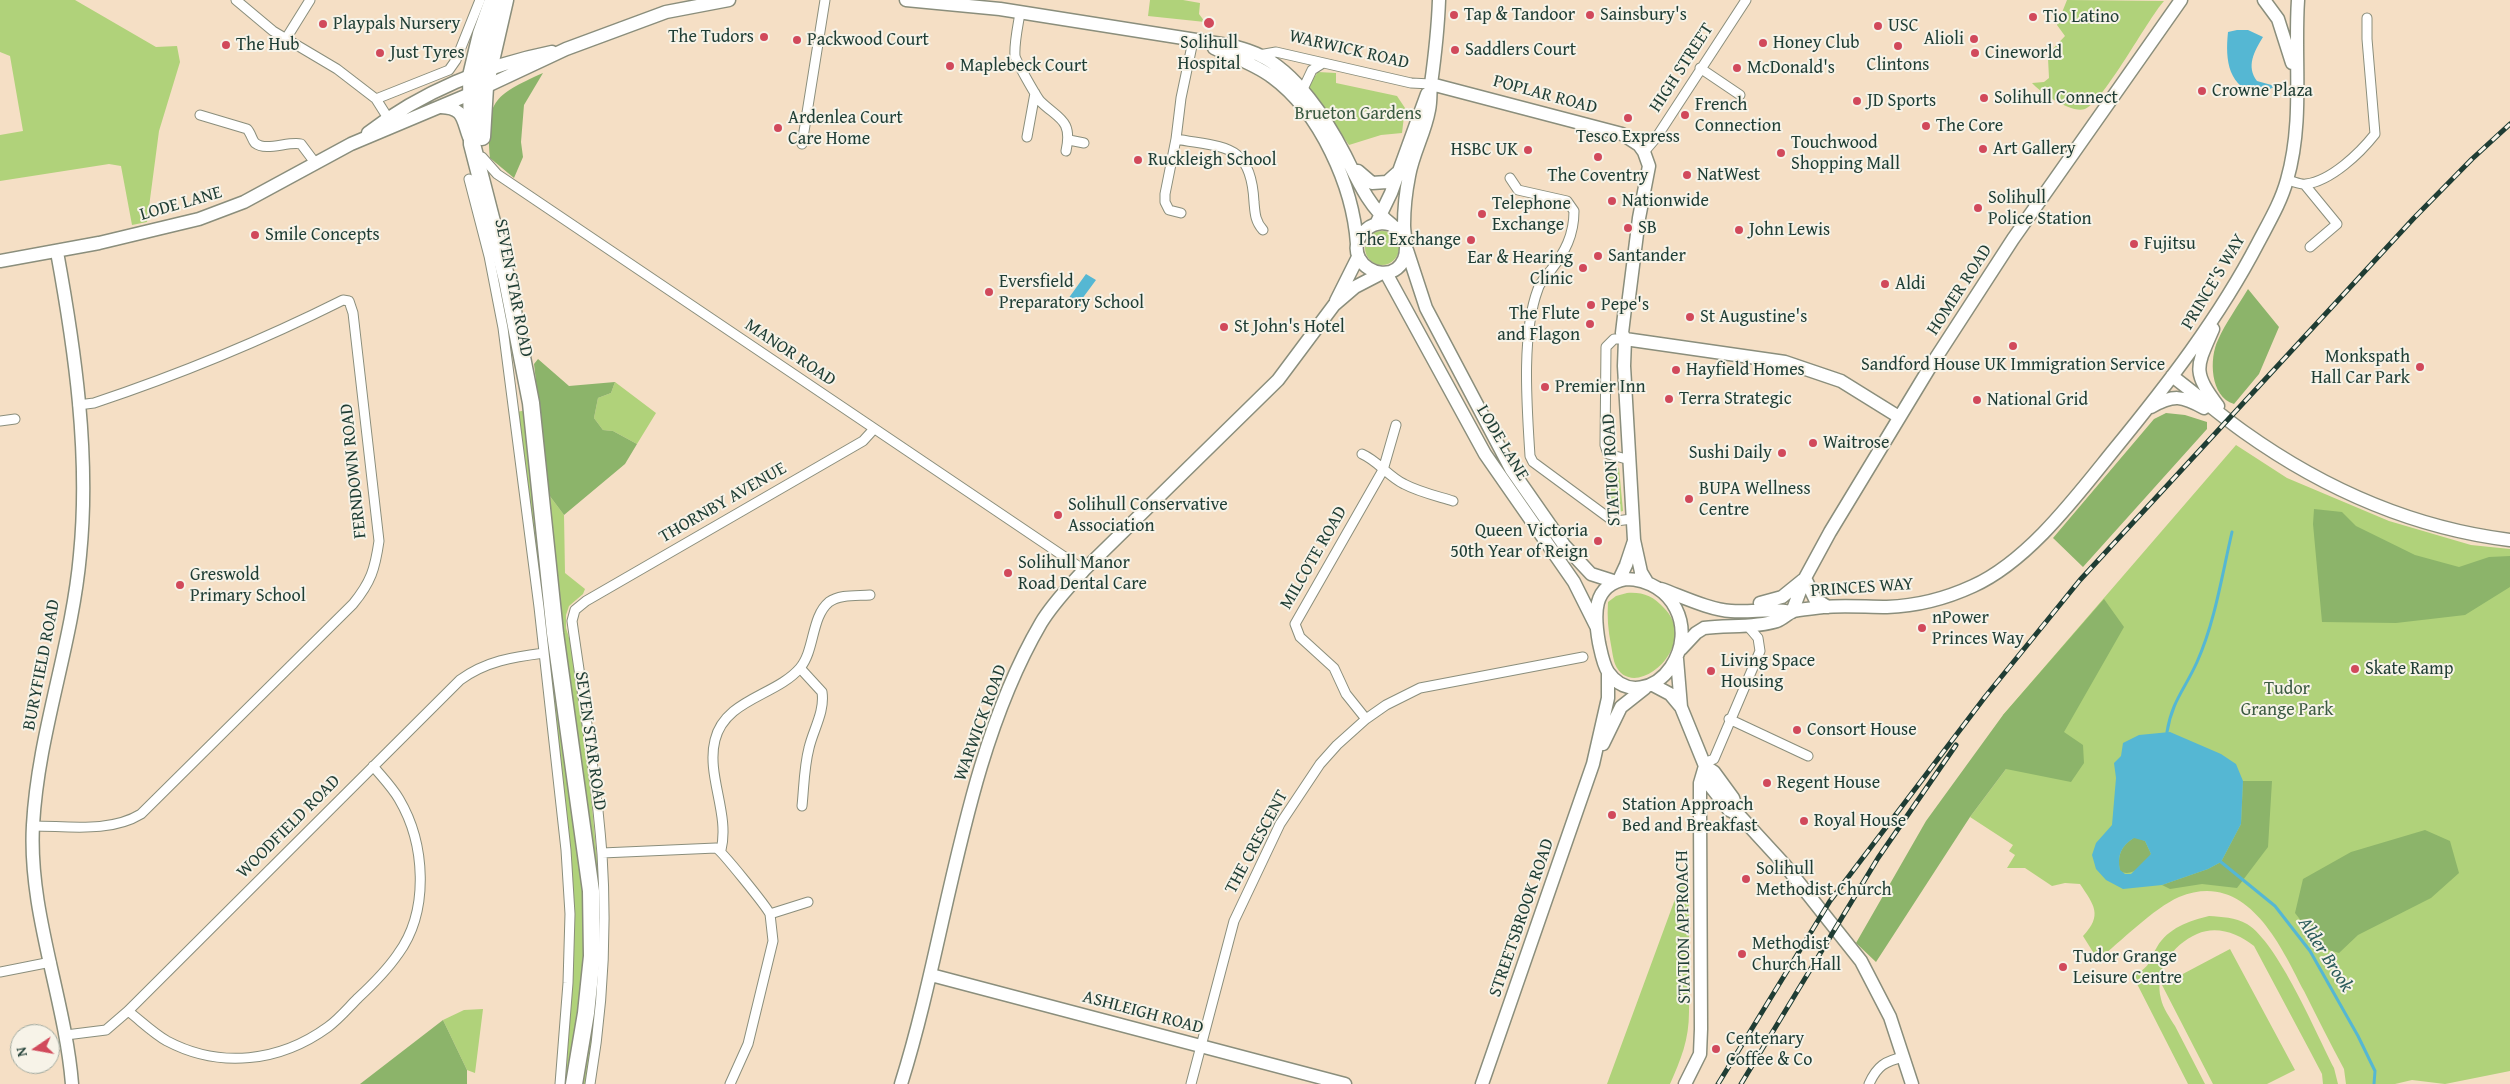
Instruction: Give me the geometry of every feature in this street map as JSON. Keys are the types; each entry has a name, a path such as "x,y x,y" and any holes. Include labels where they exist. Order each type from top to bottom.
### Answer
{"highway":[{"name":"SEVEN STAR ROAD","path":"493,0 481,34 471,76 472,144 483,177 507,280 531,403 555,634 586,852 592,912 592,956 586,1013 574,1084"},
{"name":"SEVEN STAR ROAD","path":"483,177 482,121 485,87 506,0"}],"main road":[{"name":"LODE LANE","path":"0,261 57,252 199,220 244,202 358,141 441,107 533,66 566,49 685,3 730,0"},
{"path":"906,0 1020,13 1234,46 1259,55 1280,68 1303,89 1348,161 1378,220 1398,229 1407,247 1402,263 1384,273 1370,270 1357,252 1347,191 1321,136 1297,99 1272,77 1260,70 1197,41"},
{"name":"WARWICK ROAD","path":"1407,247 1404,226 1409,176 1429,110 1438,36 1439,0"},
{"name":"HOMER ROAD","path":"1792,612 1805,578 1899,417 2013,239 2177,2 2190,0"},
{"name":"PRINCE'S WAY","path":"2264,0 2278,19 2297,80"},
{"name":"PRINCE'S WAY","path":"2014,559 2042,533 2095,474 2172,376 2235,286 2278,204 2287,180 2296,137 2297,80 2295,38 2298,0"},
{"path":"495,41 504,57 514,61"},
{"name":"LODE LANE","path":"358,141 388,118 430,94 488,69 566,49"},
{"name":"WARWICK ROAD","path":"1378,220 1399,171 1422,103 1431,84"},
{"name":"POPLAR ROAD","path":"1431,84 1622,134 1634,141 1644,152"},
{"path":"441,107 454,107 459,111 472,144"},
{"name":"STATION ROAD","path":"1644,152 1648,172 1639,218 1628,305 1631,313 1629,333 1625,339 1624,366 1634,540 1641,572 1652,585"},
{"path":"1348,161 1372,182 1386,182 1399,171"},
{"path":"1357,252 1362,233 1378,220"},
{"name":"LODE LANE","path":"1407,247 1426,308 1511,469 1564,545 1591,574 1616,581"},
{"name":"BURYFIELD ROAD","path":"57,252 78,405 82,478 80,555 61,670 39,767 33,826 37,889 66,1036 72,1084"},
{"name":"WARWICK ROAD","path":"1334,305 1357,252"},
{"name":"LODE LANE","path":"1384,273 1485,454 1574,582 1596,626"},
{"name":"WARWICK ROAD","path":"901,1084 932,975 972,802 1003,704 1042,623 1056,602 1084,570 1278,380 1334,305 1355,286 1384,273"},
{"path":"2223,304 2199,368 2201,384 2229,420"},
{"path":"1625,339 1785,362 1842,381 1899,417"},
{"path":"2172,376 2229,420 2296,465 2364,501 2417,521 2452,531 2510,540"},
{"path":"2147,409 2165,399 2181,398 2229,420"},
{"name":"STATION ROAD","path":"1616,581 1626,565 1634,540"},
{"name":"PRINCES WAY","path":"1652,585 1728,611 1756,612 1775,608 1792,612 1828,607 1890,607 1937,599 1974,586 1992,576 2014,559"},
{"path":"1702,602 1744,604 1767,602 1791,592 1805,578 1815,599 1828,607"},
{"path":"1682,707 1670,694 1650,686 1626,686 1608,672 1601,654 1596,626 1599,597 1616,581 1636,579 1652,585 1678,614 1683,626 1679,654 1682,707 1704,765 1708,784 1729,810 1739,815 1784,864 1854,950 1890,1017 1912,1084"},
{"name":"PRINCES WAY","path":"1679,654 1696,633 1704,628 1747,625 1778,620 1792,612"},
{"path":"1650,686 1667,673 1679,654"},
{"name":"STREETSBROOK ROAD","path":"1482,1084 1593,764 1608,698 1608,672"},
{"name":"STREETSBROOK ROAD","path":"1593,764 1621,707 1650,686"},
{"name":"STATION APPROACH","path":"1685,1084 1700,1054 1700,783 1704,765"},
{"name":"ASHLEIGH ROAD","path":"932,975 1345,1084"}],"street":[{"path":"236,0 273,31 287,37 337,69 376,99 388,118"},
{"path":"287,37 310,0"},
{"path":"376,99 450,70 456,60 480,0"},
{"path":"802,144 824,0"},
{"name":"HIGH STREET","path":"1644,152 1656,138 1746,0"},
{"path":"1020,13 1015,56 1040,100 1063,120 1069,140 1066,152"},
{"path":"2287,180 2305,184 2324,178 2358,155 2375,134 2367,18"},
{"path":"1181,213 1169,210 1164,198 1176,139 1181,98 1197,41"},
{"name":"WARWICK ROAD","path":"1259,55 1276,52 1411,83 1431,84"},
{"path":"1303,89 1312,70 1323,63"},
{"path":"1700,68 1740,95"},
{"path":"1027,137 1035,93"},
{"path":"200,114 247,129 254,142 263,147 292,142 301,144 316,164"},
{"path":"1176,139 1224,148 1238,154 1247,164 1253,178 1256,223 1263,230"},
{"path":"1069,140 1084,143"},
{"name":"SEVEN STAR ROAD","path":"483,177 489,256 503,328 514,406 566,850 570,914 568,983 560,1084"},
{"name":"MANOR ROAD","path":"483,177 873,430 1084,570"},
{"path":"1510,178 1518,190 1567,201 1574,211 1571,237 1562,255 1538,287 1531,310 1527,409 1530,456 1533,462 1609,518 1616,521 1632,519"},
{"path":"2305,184 2337,224 2310,247"},
{"name":"FERNDOWN ROAD","path":"33,826 112,825 126,823 141,814 353,604 368,586 376,566 379,540 353,313 349,301 343,300 282,330 192,369 94,403 78,405"},
{"path":"1625,339 1614,339 1606,347 1605,446 1608,454 1630,460"},
{"path":"514,406 531,403"},
{"path":"0,421 15,419"},
{"name":"MILCOTE ROAD","path":"1366,719 1346,694 1334,668 1300,637 1295,624 1383,470 1396,425"},
{"name":"THORNBY AVENUE","path":"586,601 863,441 873,430"},
{"path":"1362,454 1375,460 1383,470 1404,484 1453,501"},
{"path":"730,1084 748,1044 773,941 770,914 766,905 731,865 721,850 722,828 713,751 718,729 732,712 800,668 821,615 830,601 840,597 870,595"},
{"name":"SEVEN STAR ROAD","path":"586,601 575,610 572,622 602,853 603,972 590,1084"},
{"path":"1704,765 1714,759 1729,719 1760,651 1758,638 1747,625"},
{"name":"WOODFIELD ROAD","path":"66,1036 106,1030 128,1011 460,680 473,670 512,657 544,653"},
{"name":"THE CRESCENT","path":"1191,1084 1203,1047 1234,921 1280,824 1320,764 1366,719 1408,693 1437,683 1583,658"},
{"path":"800,668 822,692 823,698 823,705 808,750 802,806"},
{"path":"1729,719 1808,756"},
{"path":"128,1011 153,1031 179,1047 224,1057 257,1058 274,1055 310,1039 330,1026 372,984 399,953 411,928 418,904 420,868 418,849 408,818 391,788 373,766"},
{"path":"602,853 711,847 721,850"},
{"path":"770,914 808,902"},
{"path":"0,972 51,962"},
{"path":"1869,1084 1878,1067 1886,1061 1904,1056"}],"green space":[{"path":"0,0 75,0 156,47 177,46 180,62 159,131 147,222 132,225 121,166 109,164 0,181 0,135 23,131 10,56 0,52"},
{"path":"1150,0 1183,0 1200,3 1199,14 1205,22 1148,16"},
{"path":"2067,0 2164,1 2103,91 2093,103 2085,109 2079,110 2065,106 2049,97 2032,83 2044,82 2049,78 2048,58 2051,51 2065,36 2057,25"},
{"name":"Brueton Gardens","path":"1318,72 1336,73 1336,83 1397,96 1405,108 1402,133 1381,135 1349,145 1310,90 1310,83"},
{"path":"543,73 524,105 521,142 523,157 514,178 490,158 489,124 492,112 496,103 503,95"},
{"path":"1382,231 1389,232 1394,236 1398,241 1398,255 1394,260 1389,264 1382,265 1375,264 1370,260 1366,255 1365,248 1366,241 1370,236 1375,232"},
{"path":"2248,289 2279,327 2259,374 2234,404 2220,394 2214,376 2213,357 2221,333"},
{"path":"538,359 569,386 615,382 611,393 598,398 594,418 603,430 613,431 637,444 625,464 564,515 549,495 534,364"},
{"path":"615,382 656,413 637,444 613,431 603,430 594,418 598,398 611,393"},
{"path":"526,410 583,875 585,964 569,1084 563,1084 569,842 517,412"},
{"path":"2166,413 2185,415 2207,422 2207,429 2083,567 2053,538 2154,419"},
{"name":"Tudor Grange Park","path":"2236,445 2287,478 2389,521 2471,545 2510,549 2510,1071 2445,1084 2412,1080 2395,1084 2346,1084 2344,1069 2284,953 2272,933 2258,916 2242,902 2223,893 2203,891 2179,897 2148,917 2098,960 2083,936 2089,929 2095,916 2092,904 2080,884 2065,883 2052,886 2025,868 2007,868 2015,855 2009,851 2013,845 1970,817 2006,769 2003,715"},
{"path":"1608,461 1619,468 1623,511 1619,512 1605,488 1605,462"},
{"path":"549,495 564,515 565,573 585,589 583,594 569,606 566,615 566,628 574,654 585,733 600,890 600,982 587,1084 580,1084 593,1003 566,678 548,513"},
{"path":"2314,509 2342,512 2356,526 2415,555 2459,567 2489,557 2510,556 2510,587 2465,615 2396,623 2322,622 2313,524"},
{"path":"1627,593 1643,594 1656,600 1674,623 1675,639 1670,653 1660,666 1648,674 1635,678 1624,675 1615,664 1608,629 1608,602 1616,596"},
{"path":"2104,599 2124,627 2064,732 2083,745 2084,763 2071,782 2006,769 1970,817 1876,962 1856,943 1926,821 2003,715"},
{"path":"2243,781 2272,781 2268,847 2237,888 2202,884 2170,889 2162,885 2208,869 2221,862 2241,824"},
{"path":"2425,830 2450,841 2459,873 2431,898 2358,935 2339,953 2322,948 2295,913 2303,879 2351,852"},
{"path":"2135,837 2145,841 2151,854 2133,872 2124,873 2120,871 2119,860 2121,851"},
{"path":"1685,872 1689,872 1689,1012 1688,1032 1681,1058 1670,1084 1607,1084"},
{"path":"2209,916 2224,917 2242,922 2259,934 2283,969 2307,1012 2334,1068 2338,1084 2323,1084 2322,1074 2254,946 2234,934 2212,930 2197,934 2180,945 2167,960 2160,979 2163,1006 2205,1084 2188,1084 2133,976 2148,964 2162,940 2173,930 2194,920"},
{"path":"2230,949 2295,1070 2267,1084 2213,1084 2162,985"},
{"path":"483,1009 475,1073 467,1070 443,1020 464,1010"},
{"path":"443,1020 467,1070 467,1084 360,1084"}],"water":[{"path":"2248,30 2263,37 2252,59 2252,70 2257,81 2275,86 2261,95 2242,86 2235,80 2231,72 2227,53 2228,32"},
{"path":"1086,274 1096,280 1079,303 1080,307 1068,299"},
{"path":"2170,732 2221,754 2236,764 2243,781 2241,824 2221,862 2208,869 2162,885 2123,889 2106,880 2096,869 2092,855 2096,843 2112,825 2116,778 2114,763 2121,756 2123,743 2139,735","holes":["2134,838 2145,841 2151,854 2131,874 2125,874 2120,870 2119,865 2121,851"]}],"waterway":[{"name":"Alder Brook","path":"2167,732 2172,712 2197,662 2209,631 2232,532"},
{"name":"Alder Brook","path":"2221,862 2275,906 2310,951 2358,1036 2375,1071 2374,1084"}],"railway":[{"path":"1718,1084 1830,901 1985,697 2080,580 2414,218 2472,159 2510,124"},
{"path":"1741,1084 1878,858 1956,745"}],"place":[{"name":"Tap & Tandoor","path":"1454,15"},
{"name":"Sainsbury's","path":"1590,15"},
{"name":"Tio Latino","path":"2033,17"},
{"name":"Solihull Hospital","path":"1209,23"},
{"name":"Playpals Nursery","path":"323,24"},
{"name":"USC","path":"1878,26"},
{"name":"The Tudors","path":"764,37"},
{"name":"Alioli","path":"1974,39"},
{"name":"Packwood Court","path":"797,40"},
{"name":"Honey Club","path":"1763,43"},
{"name":"The Hub","path":"226,45"},
{"name":"Clintons","path":"1898,46"},
{"name":"Saddlers Court","path":"1455,50"},
{"name":"Just Tyres","path":"380,53"},
{"name":"Cineworld","path":"1975,53"},
{"name":"Maplebeck Court","path":"950,66"},
{"name":"McDonald's","path":"1737,68"},
{"name":"Crowne Plaza","path":"2202,91"},
{"name":"Solihull Connect","path":"1984,98"},
{"name":"JD Sports","path":"1857,101"},
{"name":"French Connection","path":"1685,115"},
{"name":"Tesco Express","path":"1628,118"},
{"name":"The Core","path":"1926,126"},
{"name":"Ardenlea Court Care Home","path":"778,128"},
{"name":"Art Gallery","path":"1983,149"},
{"name":"HSBC UK","path":"1528,150"},
{"name":"Touchwood Shopping Mall","path":"1781,153"},
{"name":"The Coventry","path":"1598,157"},
{"name":"Ruckleigh School","path":"1138,160"},
{"name":"NatWest","path":"1687,175"},
{"name":"Nationwide","path":"1612,201"},
{"name":"Solihull Police Station","path":"1978,208"},
{"name":"Telephone Exchange","path":"1482,214"},
{"name":"SB","path":"1628,228"},
{"name":"John Lewis","path":"1739,230"},
{"name":"Smile Concepts","path":"255,235"},
{"name":"The Exchange","path":"1471,240"},
{"name":"Fujitsu","path":"2134,244"},
{"name":"Santander","path":"1598,256"},
{"name":"Ear & Hearing Clinic","path":"1583,268"},
{"name":"Aldi","path":"1885,284"},
{"name":"Eversfield Preparatory School","path":"989,292"},
{"name":"Pepe's","path":"1591,305"},
{"name":"St Augustine's","path":"1690,317"},
{"name":"The Flute and Flagon","path":"1590,324"},
{"name":"St John's Hotel","path":"1224,327"},
{"name":"Sandford House UK Immigration Service","path":"2013,346"},
{"name":"Monkspath Hall Car Park","path":"2420,367"},
{"name":"Hayfield Homes","path":"1676,370"},
{"name":"Premier Inn","path":"1545,387"},
{"name":"Terra Strategic","path":"1669,399"},
{"name":"National Grid","path":"1977,400"},
{"name":"Waitrose","path":"1813,443"},
{"name":"Sushi Daily","path":"1782,453"},
{"name":"BUPA Wellness Centre","path":"1689,499"},
{"name":"Solihull Conservative Association","path":"1058,515"},
{"name":"Queen Victoria 50th Year of Reign","path":"1598,541"},
{"name":"Solihull Manor Road Dental Care","path":"1008,573"},
{"name":"Greswold Primary School","path":"180,585"},
{"name":"nPower Princes Way","path":"1922,628"},
{"name":"Skate Ramp","path":"2355,669"},
{"name":"Living Space Housing","path":"1711,671"},
{"name":"Consort House","path":"1797,730"},
{"name":"Regent House","path":"1767,783"},
{"name":"Station Approach Bed and Breakfast","path":"1612,815"},
{"name":"Royal House","path":"1804,821"},
{"name":"Solihull Methodist Church","path":"1746,879"},
{"name":"Methodist Church Hall","path":"1742,954"},
{"name":"Tudor Grange Leisure Centre","path":"2063,967"},
{"name":"Centenary Coffee & Co","path":"1716,1049"}]}
